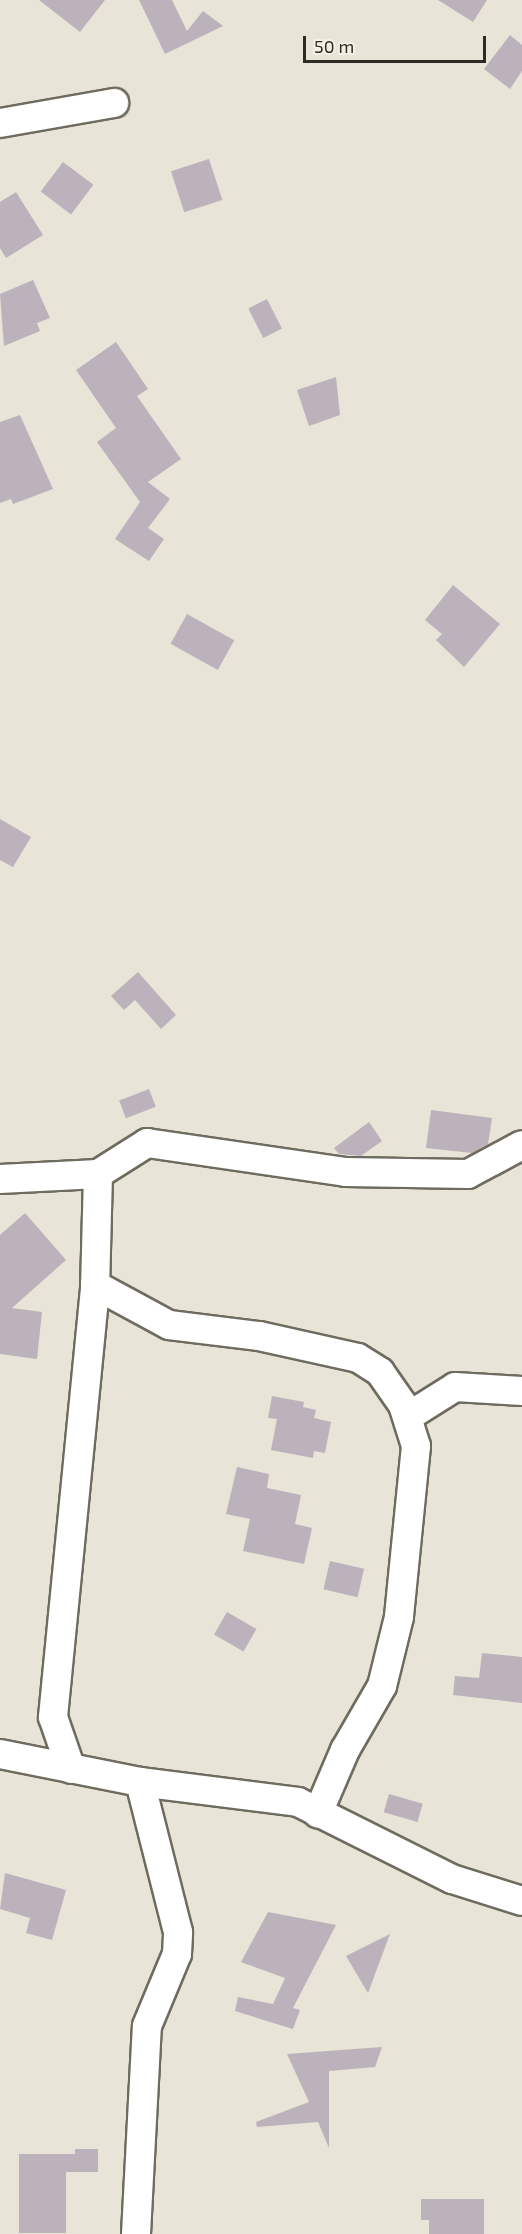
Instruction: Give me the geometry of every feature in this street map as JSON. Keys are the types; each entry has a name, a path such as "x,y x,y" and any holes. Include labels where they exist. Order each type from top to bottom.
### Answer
{"street":[{"path":"0,123 114,103"},
{"path":"0,1179 98,1174 147,1143 346,1172 468,1174 522,1145"},
{"path":"71,1769 53,1717 95,1285 98,1174"},
{"path":"95,1285 169,1325 259,1336 358,1358 380,1372 409,1416 416,1446 399,1617 382,1686 345,1749 318,1813"},
{"path":"409,1416 455,1387 522,1391"},
{"path":"0,1754 140,1782 298,1803 452,1879 522,1901"},
{"path":"136,2234 147,2025 177,1954 178,1932 140,1782"}],"building":[{"path":"39,0 105,0 80,32"},
{"path":"139,0 172,0 187,31 203,11 223,26 165,54"},
{"path":"438,0 487,0 473,22"},
{"path":"510,35 522,45 522,71 510,89 484,69"},
{"path":"209,159 222,200 184,212 171,171"},
{"path":"63,162 93,185 71,214 41,192"},
{"path":"16,192 43,235 6,258 0,248 0,202"},
{"path":"33,280 50,318 37,323 40,331 4,346 0,294"},
{"path":"267,299 282,328 263,338 248,309"},
{"path":"116,342 148,389 137,396 181,459 148,482 170,499 148,528 164,539 149,561 115,539 140,502 97,442 116,428 76,370"},
{"path":"336,377 340,415 309,426 297,390"},
{"path":"20,415 53,489 13,504 11,499 0,503 0,422"},
{"path":"453,585 500,624 464,667 436,640 442,634 425,620"},
{"path":"187,614 234,640 218,670 171,644"},
{"path":"0,819 31,837 13,867 0,860"},
{"path":"138,972 176,1015 161,1029 135,1000 124,1010 111,996"},
{"path":"149,1089 156,1107 126,1118 119,1100"},
{"path":"431,1110 492,1118 488,1144 472,1153 426,1148"},
{"path":"369,1122 382,1141 361,1156 339,1154 334,1148"},
{"path":"25,1213 66,1260 12,1308 42,1312 37,1359 0,1354 0,1235"},
{"path":"272,1396 304,1402 303,1407 316,1410 314,1418 331,1422 325,1453 314,1451 313,1458 271,1450 277,1419 268,1418"},
{"path":"237,1467 269,1474 267,1488 301,1495 295,1524 312,1528 304,1564 243,1551 250,1519 226,1514"},
{"path":"330,1561 364,1569 358,1597 323,1589"},
{"path":"227,1612 256,1629 243,1652 214,1635"},
{"path":"482,1653 522,1657 522,1703 453,1695 455,1676 479,1678"},
{"path":"389,1794 423,1804 417,1822 384,1812"},
{"path":"5,1873 66,1890 52,1940 26,1933 30,1918 0,1909"},
{"path":"268,1912 336,1925 293,2008 300,2010 293,2029 235,2011 238,1997 273,2004 285,1978 241,1962"},
{"path":"390,1934 368,1993 346,1956"},
{"path":"382,2047 375,2067 329,2071 329,2148 318,2122 257,2127 256,2122 309,2102 287,2054"},
{"path":"75,2149 98,2149 98,2172 66,2172 66,2233 19,2233 19,2154 75,2154"},
{"path":"421,2199 484,2199 484,2234 429,2234 429,2220 421,2220"}]}
